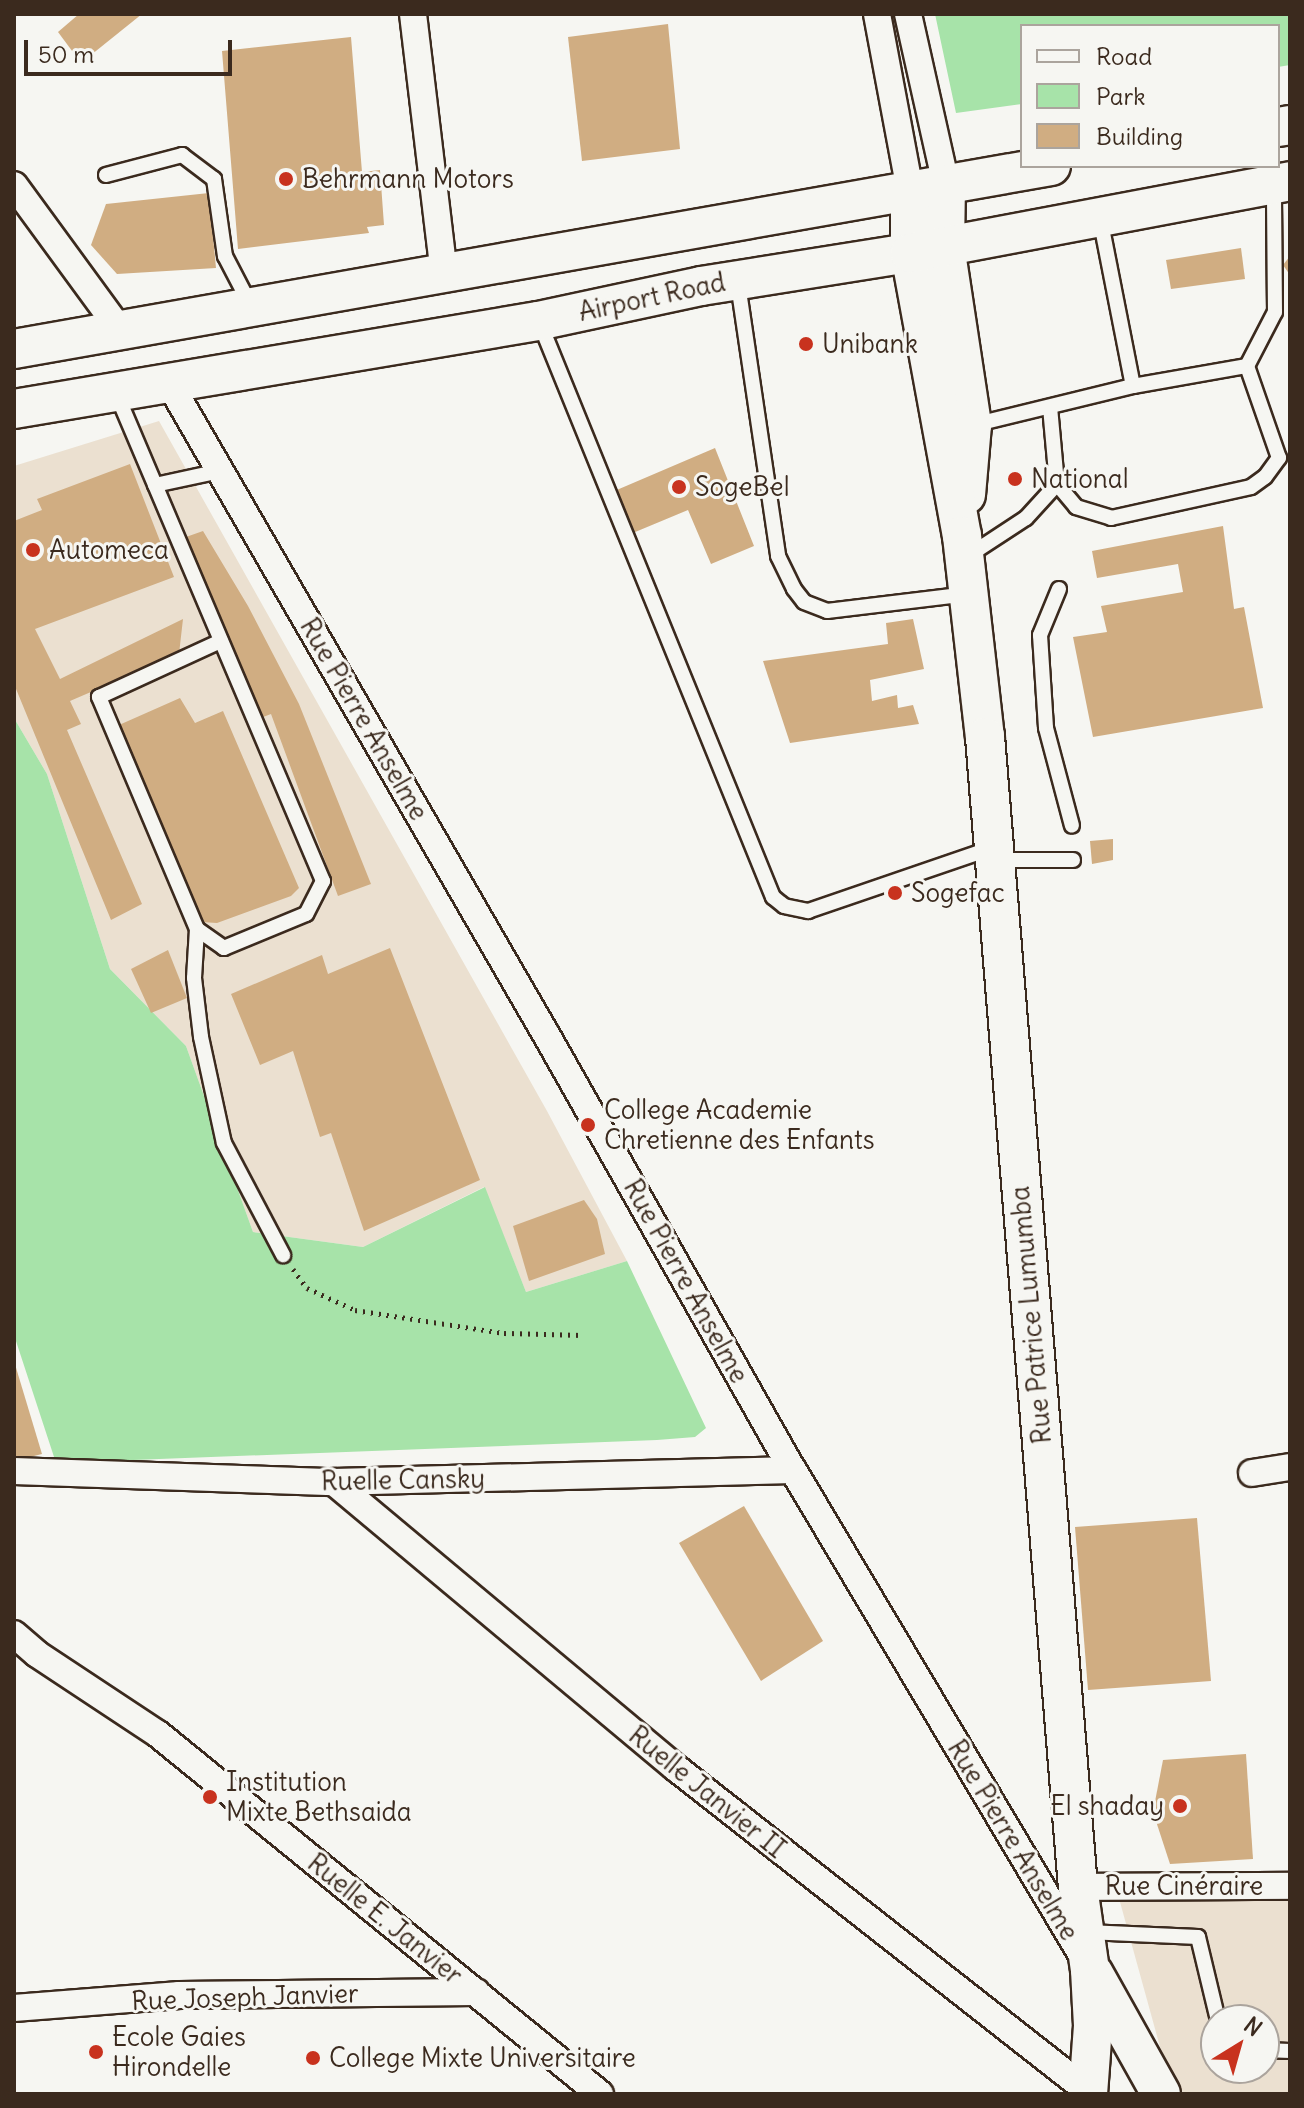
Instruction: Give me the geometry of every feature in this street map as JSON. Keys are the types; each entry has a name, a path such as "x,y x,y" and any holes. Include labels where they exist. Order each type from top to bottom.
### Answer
{"main road":[{"path":"14,349 1039,168"},
{"name":"Airport Road","path":"14,409 538,321 737,279 927,250 1099,214 1282,182"},
{"path":"927,250 928,187"},
{"name":"Rue Patrice Lumumba","path":"927,250 972,425 965,563"},
{"name":"Rue Patrice Lumumba","path":"927,250 965,563 993,854 1078,1887 1088,1950 1093,2026 1088,2092"},
{"name":"Rue Pierre Anselme","path":"1088,1950 1161,2094"}],"street":[{"path":"413,14 444,273"},
{"path":"877,14 928,187"},
{"path":"908,14 928,187"},
{"path":"14,185 121,331"},
{"name":"Rue Pierre Anselme","path":"168,381 547,1036 793,1470 1088,1950"},
{"path":"1252,1473 1290,1467"},
{"name":"Ruelle Cansky","path":"14,1471 334,1482 793,1470"},
{"name":"Ruelle Janvier II","path":"334,1482 676,1768 1088,2092"},
{"name":"Ruelle E. Janvier","path":"14,1634 26,1658 158,1734 600,2094"},
{"name":"Rue Cinéraire","path":"1078,1887 1290,1886"},
{"name":"Rue Joseph Janvier","path":"14,2008 179,1995 476,1992"}],"lane":[{"path":"106,175 182,155 214,179 225,256 252,307"},
{"path":"1050,407 1057,484 1076,507 1111,518 1251,487 1265,477 1279,458 1247,366 1275,312 1282,182"},
{"path":"1099,214 1133,386"},
{"path":"737,279 778,556 804,602 827,611 965,563 1026,518 1057,484"},
{"path":"538,321 773,897 784,906 808,911 993,854 1073,860"},
{"path":"972,425 1133,386 1247,366"},
{"path":"115,391 323,881 306,914 224,948 197,929"},
{"path":"155,485 220,471"},
{"path":"1059,589 1040,635 1046,728 1072,826"},
{"path":"221,641 99,697 197,929 194,978 201,1037 224,1143 283,1255"},
{"path":"1088,1950 1198,1937 1214,2004"}],"path":[{"path":"283,1255 307,1288 355,1310 504,1333 582,1335"}],"shaded area":[{"path":"159,421 547,1111 627,1261 526,1292 484,1187 363,1247 253,1232 186,1046 110,969 47,774 14,718 14,466"},
{"path":"1290,1892 1290,2094 1173,2094 1120,1902"}],"green space":[{"path":"935,14 1290,14 1290,65 1280,67 1280,24 1020,24 1020,104 956,113"},
{"path":"14,718 47,774 110,969 186,1046 253,1232 363,1247 485,1187 526,1292 627,1261 706,1428 695,1437 657,1440 56,1463 14,1335"}],"building":[{"path":"79,14 142,14 81,63 58,32"},
{"path":"668,24 680,149 582,161 568,37"},
{"path":"351,37 362,172 380,170 384,225 367,227 369,233 238,249 222,51"},
{"path":"209,193 216,268 117,274 91,245 106,204"},
{"path":"1241,248 1245,279 1171,289 1166,260"},
{"path":"1290,256 1290,275 1283,265"},
{"path":"715,448 754,546 711,564 688,510 628,535 612,492"},
{"path":"130,464 174,577 35,629 60,679 183,619 179,654 70,701 81,724 67,730 142,904 111,920 14,684 14,521 42,510 37,499"},
{"path":"1223,526 1234,609 1244,607 1263,708 1093,737 1073,637 1107,632 1101,606 1183,592 1178,564 1097,578 1092,551"},
{"path":"203,531 248,606 299,704 371,884 338,896 271,714 258,719 186,537"},
{"path":"913,619 924,669 870,680 872,701 897,695 898,708 913,705 919,724 790,743 763,661 888,644 886,623"},
{"path":"180,698 195,723 223,711 299,888 291,896 217,923 201,922 119,725"},
{"path":"1113,839 1113,860 1092,864 1090,841"},
{"path":"390,948 480,1180 364,1231 331,1133 320,1137 293,1051 260,1065 231,994 322,955 328,974"},
{"path":"168,950 187,998 151,1013 131,969"},
{"path":"584,1200 597,1219 605,1254 529,1281 513,1226"},
{"path":"14,1361 42,1454 14,1461"},
{"path":"744,1506 823,1641 761,1681 679,1543"},
{"path":"1197,1518 1211,1681 1088,1690 1075,1527"},
{"path":"1246,1754 1253,1859 1170,1864 1153,1812 1163,1760"}],"place":[{"name":"Behrmann Motors","path":"286,179"},
{"name":"Unibank","path":"806,344"},
{"name":"National","path":"1015,479"},
{"name":"SogeBel","path":"679,487"},
{"name":"Automeca","path":"33,550"},
{"name":"Sogefac","path":"895,893"},
{"name":"College Academie Chretienne des Enfants","path":"588,1125"},
{"name":"Institution Mixte Bethsaida","path":"210,1797"},
{"name":"El shaday","path":"1180,1806"},
{"name":"Ecole Gaies Hirondelle","path":"96,2052"},
{"name":"College Mixte Universitaire","path":"313,2058"}]}
